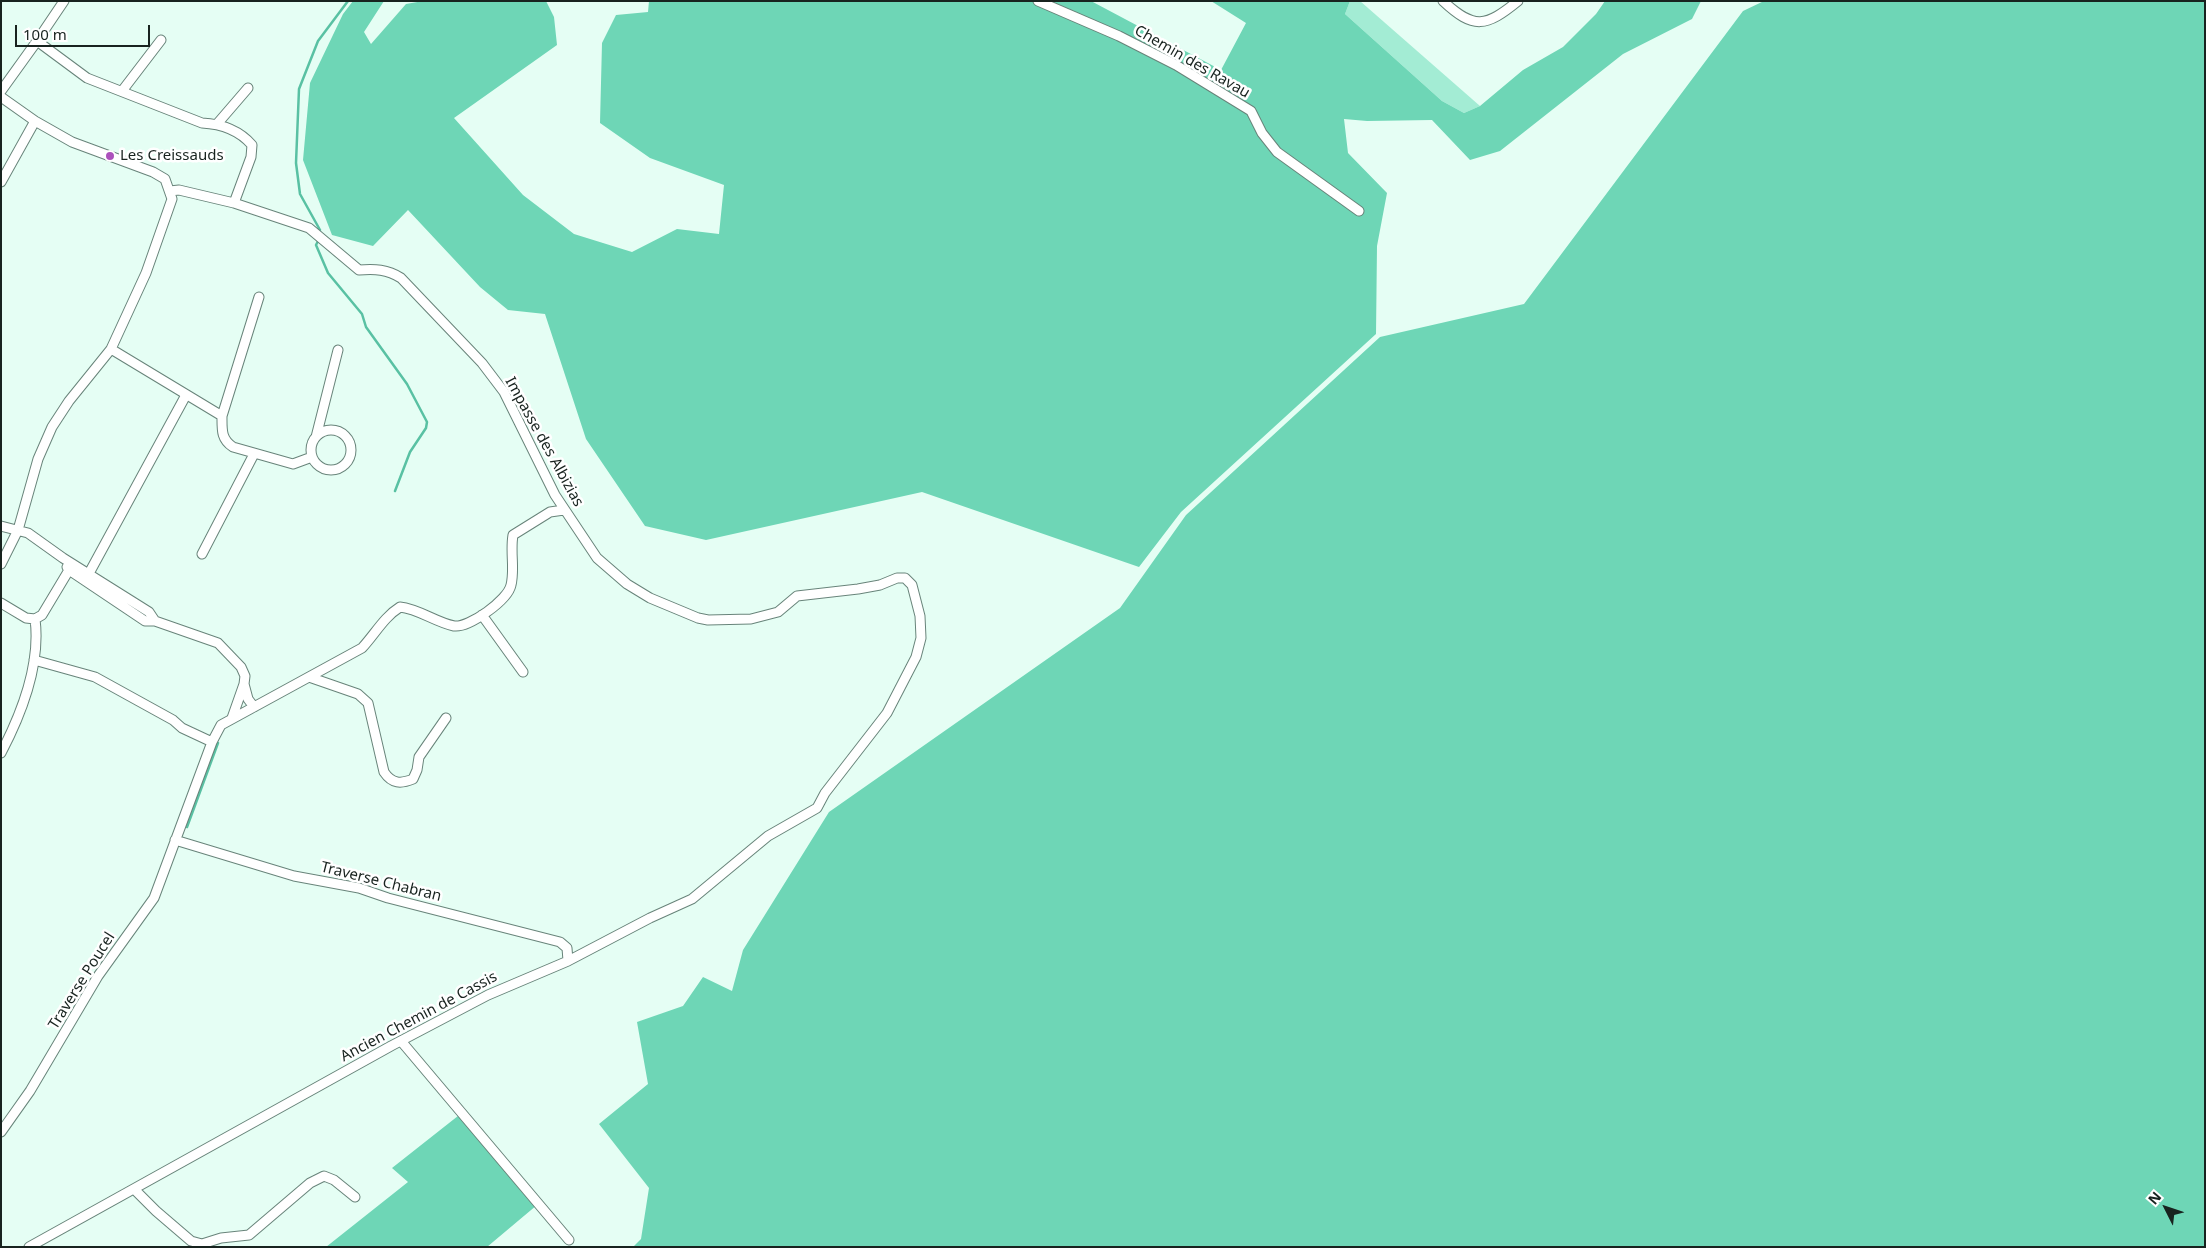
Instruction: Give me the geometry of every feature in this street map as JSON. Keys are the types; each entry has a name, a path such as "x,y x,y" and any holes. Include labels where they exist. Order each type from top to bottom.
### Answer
{"street":[{"name":"Chemin des Ravau","path":"1038,1 1119,36 1176,65 1250,111 1262,133 1277,152 1359,211"},
{"path":"1443,1 1458,15 1471,22 1482,22 1495,17 1518,1"},
{"path":"1,91 64,2"},
{"path":"122,91 161,40"},
{"path":"37,41 87,78 202,123 217,124 243,135 252,145 251,157 234,203 179,190 170,191"},
{"path":"217,124 248,88"},
{"path":"1,97 35,121 72,142 153,172 165,179 172,199 146,273 111,349 69,400 52,427 38,459 18,530 1,564"},
{"path":"1,182 35,121"},
{"name":"Impasse des Albizias","path":"234,203 309,228 359,270 375,269 392,272 400,278 482,363 504,392 555,495 597,558 627,584 650,598 708,620 751,619 778,612 797,596 880,585 897,578 904,578 912,585 921,623 921,638 916,656 887,713 825,793 817,808"},
{"path":"259,297 222,416 222,435 226,442 254,454 293,464 312,457"},
{"path":"111,349 222,416"},
{"path":"316,437 329,430 343,434 351,446 351,454 343,466 329,470 322,468 312,457 311,450 338,350"},
{"path":"88,576 186,396"},
{"path":"202,554 254,454"},
{"path":"232,718 362,648 389,614 400,606 458,626 482,615 504,597 511,586 512,535 550,512 564,510"},
{"path":"1,526 28,533 145,620 155,621 218,643 241,667 245,676 232,718"},
{"path":"63,558 69,570 88,576"},
{"path":"1,603 26,618 35,619 42,615 69,570"},
{"path":"482,615 523,672"},
{"path":"1,753 20,715 34,660 35,619"},
{"path":"34,660 95,677 173,720 182,728 212,742"},
{"path":"309,677 358,694 368,703 384,772 389,779 399,783 413,779 419,757 446,718"},
{"path":"244,684 248,699 254,707"},
{"name":"Traverse Poucel","path":"1,1132 30,1091 98,976 154,898 212,742 222,725 232,718"},
{"name":"Ancien Chemin de Cassis","path":"29,1247 401,1041 488,995 568,961 650,918 692,899 768,836 817,808"},
{"name":"Traverse Chabran","path":"175,840 294,876 359,888 388,898 560,942 567,948 568,961"},
{"path":"401,1041 569,1240"},
{"path":"134,1189 156,1211 192,1241 202,1244 222,1238 249,1235 310,1183 324,1176 334,1180 355,1197"}],"green space":[{"path":"353,1 384,1 364,32 371,44 406,4 423,1 546,1 554,17 557,45 454,118 523,195 574,234 632,252 677,229 719,234 724,185 650,158 600,123 602,43 616,15 648,12 649,1 1091,1 1221,70 1246,23 1211,1 1350,1 1345,14 1442,101 1464,113 1480,106 1523,70 1563,47 1596,14 1605,1 1701,1 1692,19 1623,54 1500,151 1470,160 1432,120 1367,121 1344,119 1348,153 1387,193 1377,246 1376,334 1181,512 1139,567 922,492 706,540 645,526 586,439 545,314 508,310 480,287 408,210 373,246 332,235 303,160 310,83 343,14"},
{"path":"1350,1 1360,1 1480,106 1464,113 1442,101 1345,14"},
{"path":"1764,1 2205,1 2205,1247 633,1247 641,1239 649,1188 599,1124 648,1084 637,1022 683,1006 703,977 732,991 743,950 829,812 1120,608 1186,515 1380,337 1524,304 1743,11"},
{"path":"463,1112 537,1205 487,1247 326,1247 408,1182 392,1168"}],"waterway":[{"path":"318,231 320,230 300,194 296,163 299,89 318,41 348,1"},
{"path":"318,241 316,245 328,273 362,314 366,327 407,384 427,422 426,428 410,452 395,491"},
{"path":"187,827 218,743"}],"place":[{"name":"Les Creissauds","path":"110,156"}]}
